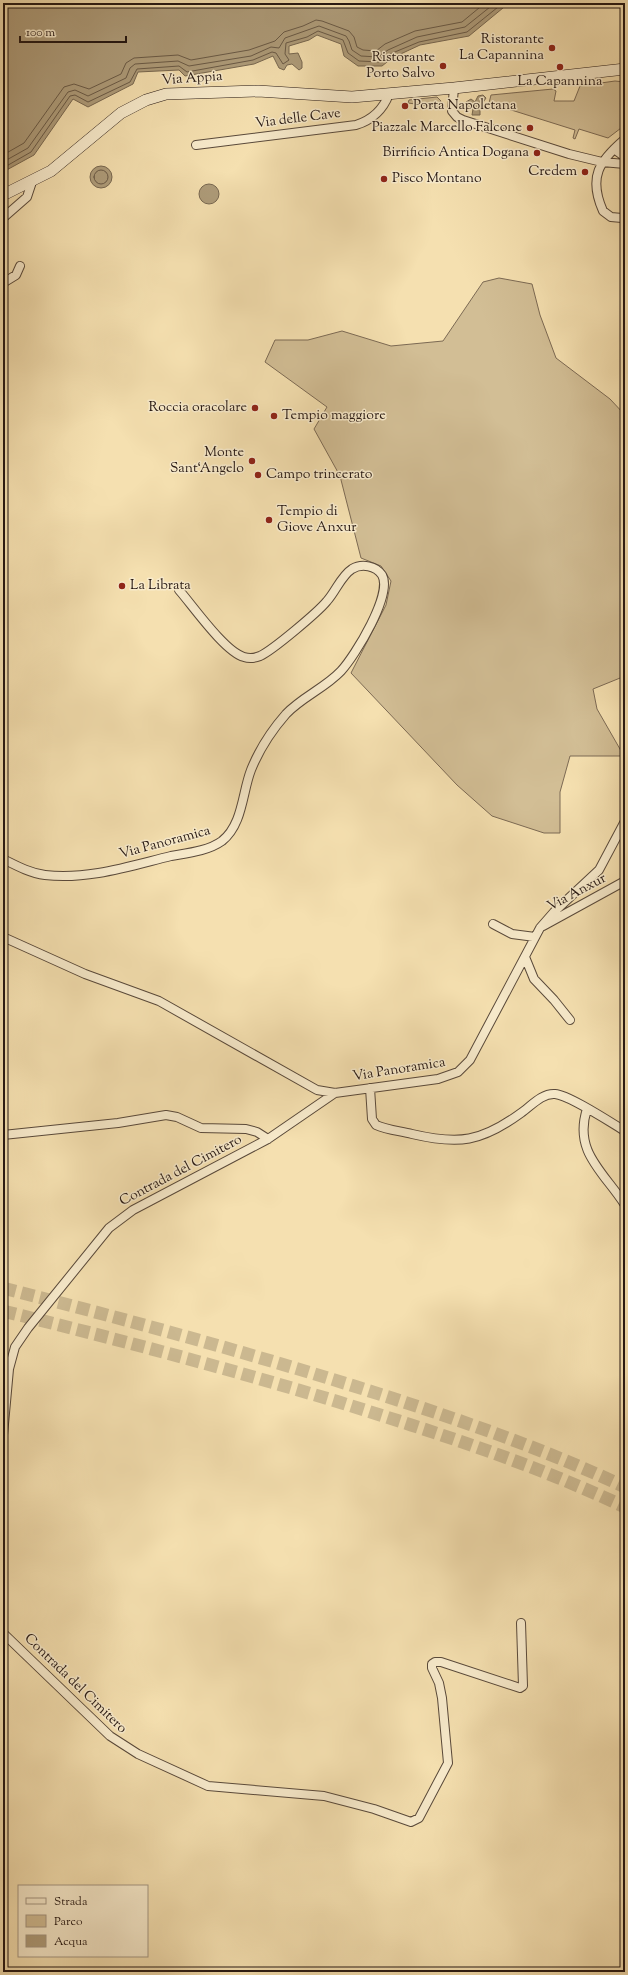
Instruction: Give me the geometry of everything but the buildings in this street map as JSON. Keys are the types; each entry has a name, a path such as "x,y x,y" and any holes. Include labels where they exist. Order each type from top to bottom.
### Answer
{"main road":[{"name":"Via Appia","path":"3,195 32,182 60,164 116,116 158,95 184,92 245,91 338,97 454,88 625,69"}],"street":[{"path":"454,88 452,111 460,119 546,147 602,162 625,164"},
{"name":"Via delle Cave","path":"196,145 356,125 368,120 376,114 384,105 389,94"},
{"path":"622,218 608,216 602,209 596,185 598,172 602,162 614,148 625,139"},
{"path":"614,148 625,157"},
{"path":"3,218 27,197 32,182"},
{"path":"3,283 16,275 20,266"},
{"name":"Via Panoramica","path":"3,860 37,874 80,875 105,872 202,849 219,842 230,834 235,825 250,773 267,739 296,704 333,677 344,667 376,612 382,597 384,586 382,576 375,569 365,566 353,569 344,577 324,605 265,653 252,658 241,656 228,647 179,590"},
{"name":"Via Panoramica","path":"3,937 85,974 149,996 317,1090 335,1093 444,1078 462,1070 477,1050 540,928 554,912 590,881 599,870 625,821"},
{"name":"Via Anxur","path":"540,928 625,881"},
{"path":"493,924 512,934 535,937"},
{"path":"525,957 534,979 570,1020"},
{"path":"370,1088 372,1119 376,1125 446,1141 469,1139 493,1131 540,1098 549,1095 561,1095 625,1131"},
{"name":"Contrada del Cimitero","path":"3,1435 10,1363 16,1347 28,1328 115,1222 129,1212 268,1139 335,1093"},
{"path":"587,1109 582,1128 587,1150 625,1205"},
{"path":"3,1135 113,1124 169,1115 201,1128 246,1129 257,1132 268,1139"},
{"name":"Contrada del Cimitero","path":"3,1633 106,1732 121,1745 144,1757 208,1786 324,1796 374,1809 411,1822 418,1818 448,1763 442,1698 432,1664 435,1662 441,1662 520,1688 523,1686 524,1676 521,1623"}],"green space":[{"path":"615,81 625,82 625,125 608,138 579,129 575,139 573,138 575,130 489,103 491,95 553,89 556,91 554,101 574,101 580,86"},
{"path":"437,97 441,101 438,107 408,103 409,100"},
{"path":"499,278 532,284 540,315 556,358 610,399 625,415 625,625 621,646 625,657 625,676 593,689 597,709 624,756 570,756 560,792 560,833 544,833 492,816 457,785 351,673 386,605 391,581 381,566 361,558 340,476 314,429 327,407 265,362 275,340 308,340 342,331 391,346 443,341 483,282"}],"water":[{"path":"3,3 509,3 469,36 420,45 392,58 382,66 358,66 344,56 341,44 317,35 309,40 289,46 289,54 298,53 302,62 302,68 299,70 292,64 287,65 284,70 279,68 273,56 254,64 185,76 179,70 138,72 133,84 88,107 73,99 34,155 3,172"},
{"path":"483,95 486,98 480,107 480,115 472,115 473,109 466,106 466,102 471,99 475,102 478,96"},
{"path":"101,166 109,169 112,177 109,185 101,188 93,185 90,177 93,169"},
{"path":"209,184 216,187 219,194 216,201 209,204 202,201 199,194 202,187"}],"tunnel":[{"path":"3,1288 223,1347 388,1397 491,1432 559,1458 625,1487"},
{"path":"3,1311 216,1366 378,1414 521,1463 591,1491 625,1507"}],"place":[{"name":"Ristorante La Capannina","path":"552,48"},
{"name":"Ristorante Porto Salvo","path":"443,66"},
{"name":"La Capannina","path":"560,67"},
{"name":"Porta Napoletana","path":"405,106"},
{"name":"Piazzale Marcello Falcone","path":"530,128"},
{"name":"Birrificio Antica Dogana","path":"537,153"},
{"name":"Credem","path":"585,172"},
{"name":"Pisco Montano","path":"384,179"},
{"name":"Roccia oracolare","path":"255,408"},
{"name":"Tempio maggiore","path":"274,416"},
{"name":"Monte Sant‘Angelo","path":"252,461"},
{"name":"Campo trincerato","path":"258,475"},
{"name":"Tempio di Giove Anxur","path":"269,520"},
{"name":"La Librata","path":"122,586"}]}
